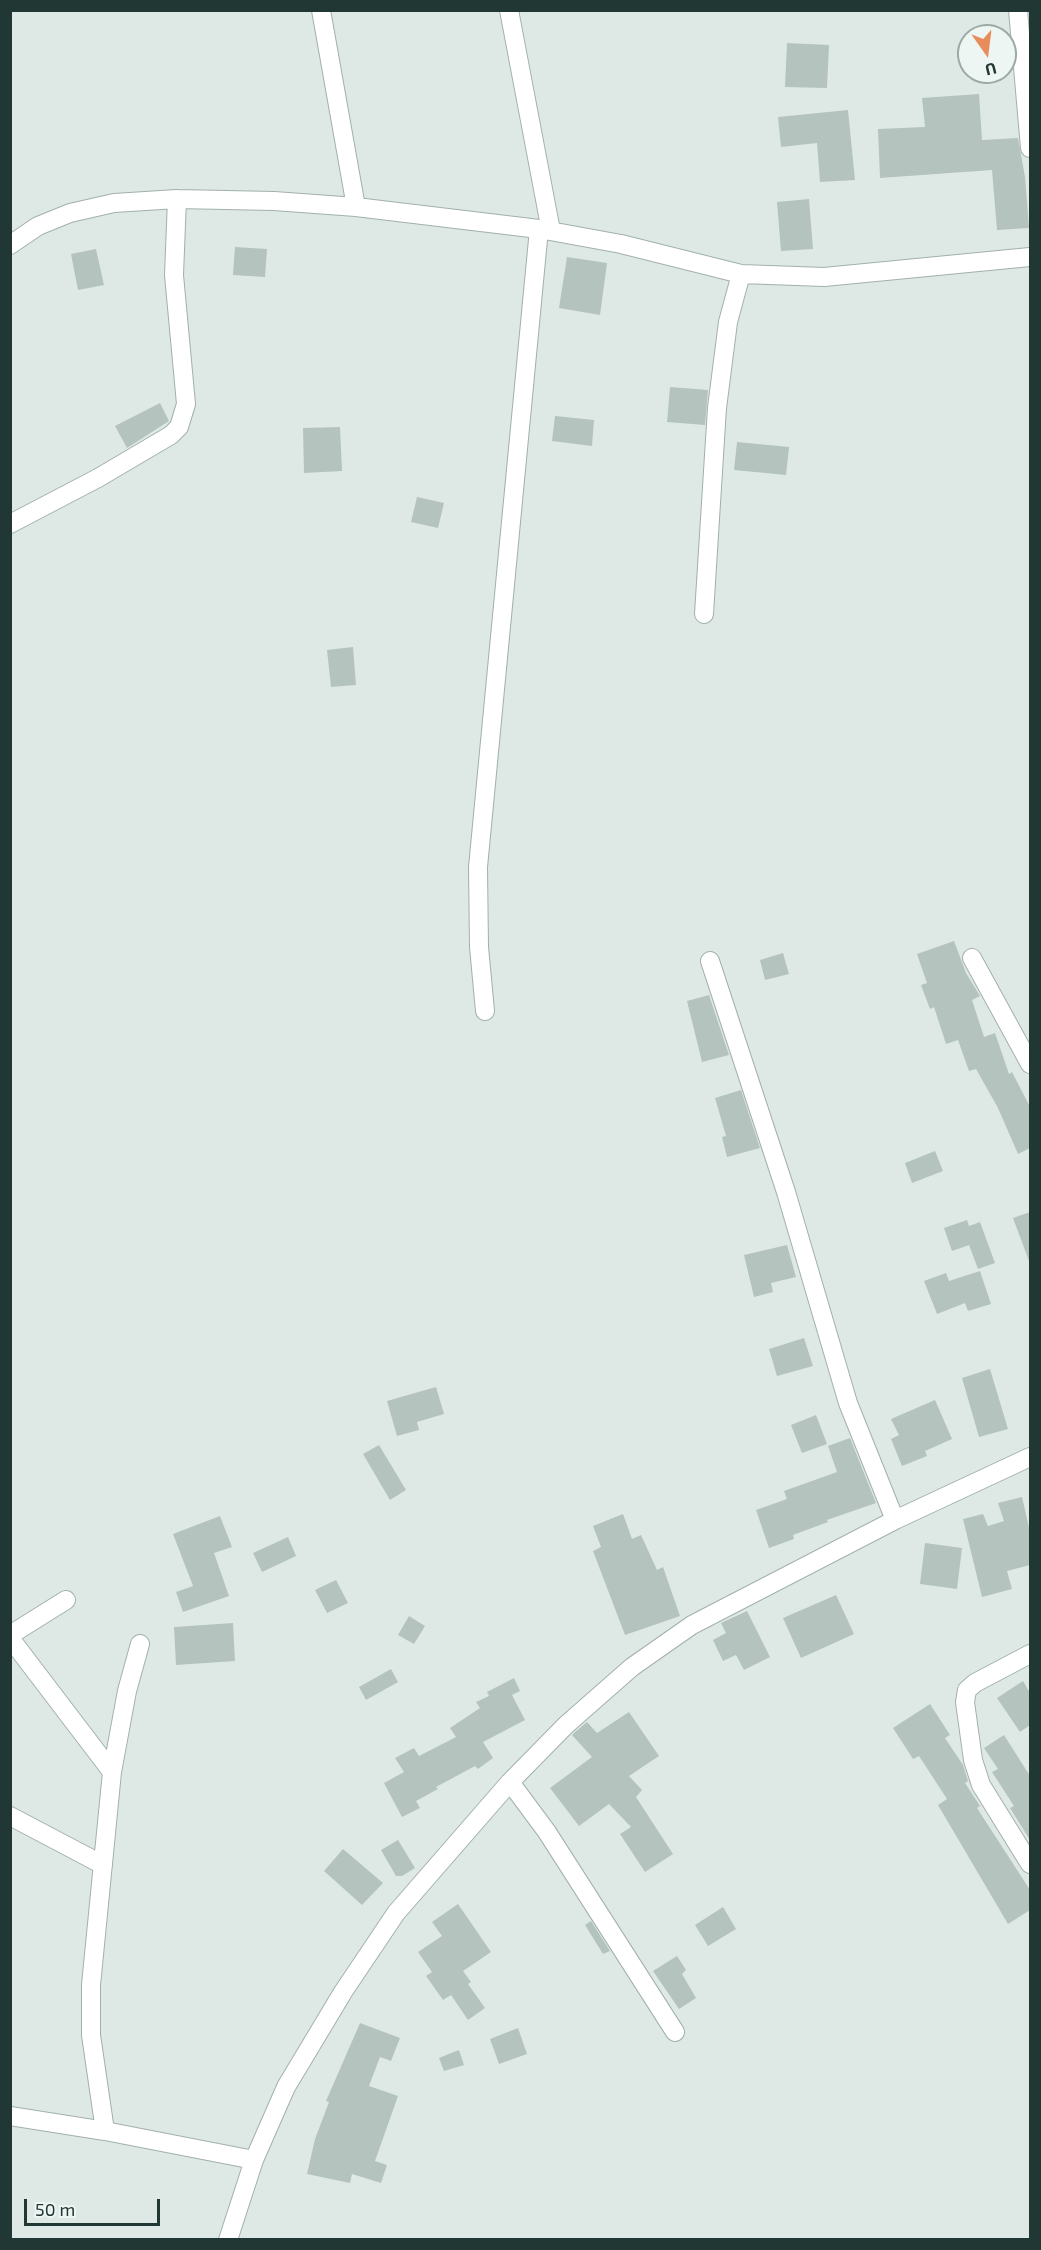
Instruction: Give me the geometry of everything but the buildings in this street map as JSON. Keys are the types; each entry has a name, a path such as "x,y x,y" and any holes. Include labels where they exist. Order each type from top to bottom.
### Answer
{"street":[{"path":"321,10 356,207"},
{"path":"485,1011 479,947 478,867 545,230 509,10"},
{"path":"1018,10 1030,148"},
{"path":"10,524 98,478 171,435 179,427 186,404 174,275 177,199"},
{"path":"10,245 38,226 70,213 114,203 177,199 274,201 356,207 545,230 621,244 741,274 824,277 1030,257"},
{"path":"704,614 717,408 728,322 741,274"},
{"path":"972,958 1030,1064"},
{"path":"710,961 786,1192 848,1403 895,1521"},
{"path":"228,2240 254,2160 286,2087 343,1992 396,1912 510,1782 566,1725 632,1666 683,1631 895,1521 1030,1457"},
{"path":"66,1600 10,1636 112,1772"},
{"path":"105,2131 89,2006 112,1772 127,1691 140,1644"},
{"path":"1030,1654 975,1683 967,1690 965,1702 973,1760 979,1779 1030,1864"},
{"path":"510,1782 547,1832 675,2032"},
{"path":"10,1816 103,1864"},
{"path":"10,2116 105,2131 254,2160"}]}
